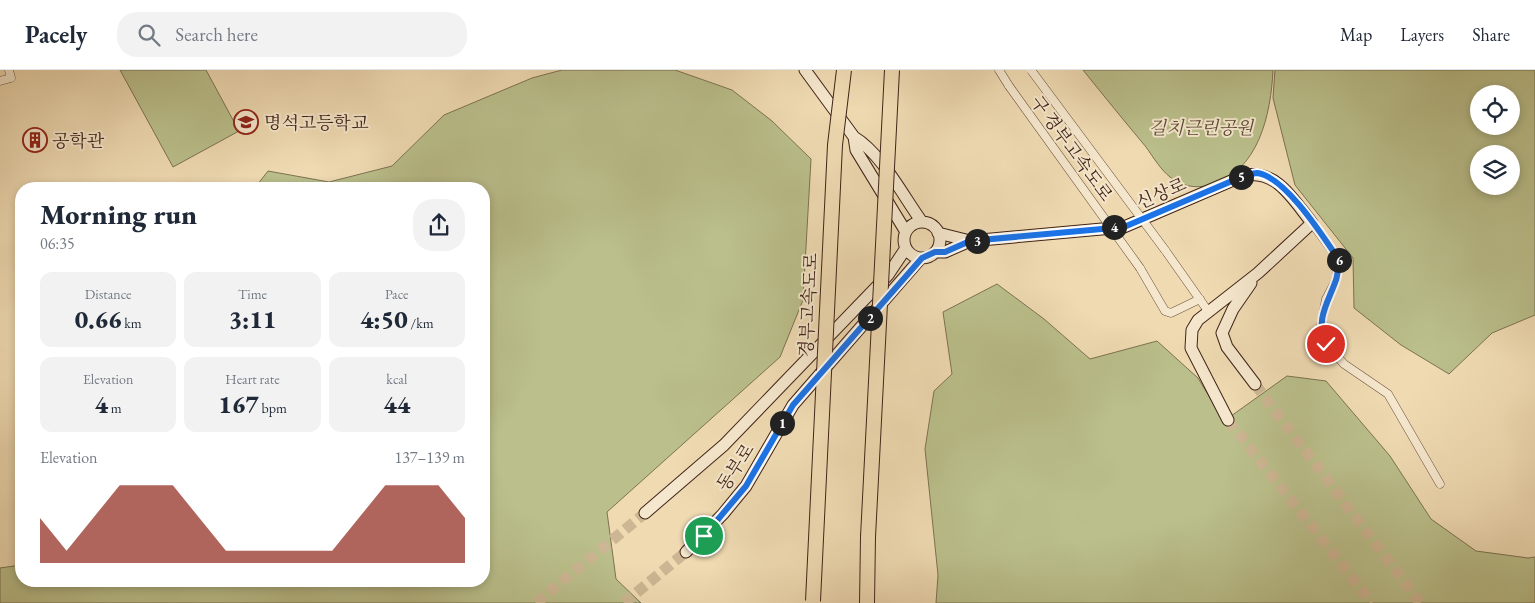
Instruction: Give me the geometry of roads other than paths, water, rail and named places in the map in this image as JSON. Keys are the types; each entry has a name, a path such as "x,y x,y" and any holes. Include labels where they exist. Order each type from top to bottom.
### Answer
{"highway":[{"name":"경부고속도로","path":"813,602 834,165 844,70"},
{"path":"867,603 868,537 892,70"}],"main road":[{"path":"805,70 854,137 865,143 876,157 922,222 932,226 938,233 940,243 935,252"},
{"path":"854,137 856,150 906,232 906,248 912,255 922,258 935,252 945,252 970,241"},
{"name":"신상로","path":"970,241 1124,227 1246,175 1258,173 1272,179 1285,189 1312,223"},
{"path":"906,232 912,225 922,222"},
{"path":"1228,420 1191,348 1192,330 1198,320 1208,311 1258,273 1312,223"},
{"path":"938,233 970,241"},
{"name":"동부로","path":"645,513 724,445 888,274 906,248"},
{"name":"동부로","path":"686,552 723,514 746,486 793,405 922,258"},
{"path":"1255,384 1227,347 1222,333 1233,309 1258,273"}],"street":[{"path":"0,81 11,78 9,70"},
{"name":"구 경부고속도로","path":"999,70 1008,86 1140,268 1165,311 1171,313 1200,299"},
{"name":"구 경부고속도로","path":"1032,70 1208,311"},
{"name":"신상로","path":"1312,223 1339,260 1336,280 1326,299 1320,331 1326,344 1344,364 1388,394 1440,484"}],"tunnel":[{"path":"1255,384 1420,603"},
{"path":"1228,420 1372,603"},
{"path":"536,603 645,513"},
{"path":"624,603 686,552"}],"place":[{"name":"명석고등학교","path":"246,122"},
{"name":"공학관","path":"35,140"}],"park label":[{"name":"길치근린공원","path":"1201,127"}]}
